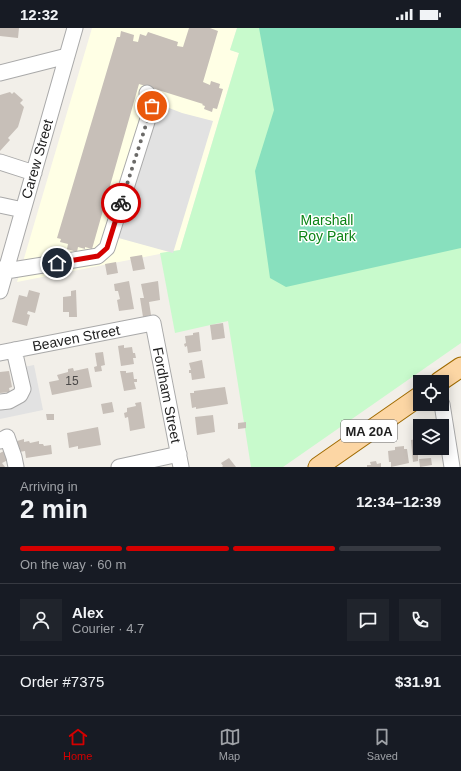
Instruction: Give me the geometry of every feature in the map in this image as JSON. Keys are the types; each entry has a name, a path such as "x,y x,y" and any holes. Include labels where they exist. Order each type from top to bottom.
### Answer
{"main road":[{"path":"449,375 461,367"},
{"name":"MA 20A","path":"318,467 413,401"}],"street":[{"name":"Carew Street","path":"0,291 3,270 23,210 75,28"},
{"path":"0,72 67,56"},
{"path":"3,270 98,256 107,248 152,106 147,93"},
{"path":"0,162 34,173"},
{"path":"0,205 23,210"},
{"name":"Beaven Street","path":"7,352 153,323"},
{"name":"Fordham Street","path":"153,323 180,460"},
{"path":"0,402 9,401 20,395 23,389 7,352"},
{"path":"443,411 452,467"},
{"path":"0,441 7,437 16,467"},
{"path":"119,467 180,460"}],"shaded area":[{"path":"92,28 237,28 230,50 239,53 180,250 17,282"},
{"path":"161,103 164,106 182,113 213,121 173,253 104,234 146,109"},
{"path":"34,365 43,410 0,419 0,395 18,391 14,369"}],"green space":[{"name":"Marshall Roy Park","path":"237,28 461,28 461,343 283,467 251,467 228,321 175,333 160,253 180,250 239,53 230,50"},
{"path":"259,28 461,28 461,248 286,287 270,278 255,171 274,110"}],"building":[{"path":"0,28 19,28 18,38 0,36"},
{"path":"189,28 210,28 218,31 203,82 210,85 211,81 220,84 219,88 223,89 217,109 213,108 212,112 204,109 205,106 202,105 203,104 139,84 92,249 78,247 77,252 67,249 68,244 60,242 61,239 57,238 117,37 120,37 121,31 134,35 133,41 138,42 140,34 146,36 148,32 178,42 177,46 183,47"},
{"path":"10,92 12,94 14,92 23,100 20,103 24,107 18,127 8,138 10,140 0,151 0,95"},
{"path":"142,255 145,269 133,271 130,257"},
{"path":"116,262 118,273 107,275 105,264"},
{"path":"129,281 134,309 119,311 117,300 120,299 118,291 115,291 114,284"},
{"path":"158,281 160,300 149,302 151,315 143,317 140,298 144,298 141,284"},
{"path":"29,290 40,293 35,313 28,311 27,314 30,315 27,326 12,322 19,295 27,297"},
{"path":"76,290 77,317 69,317 69,312 63,312 63,297 71,296 71,291"},
{"path":"223,323 225,338 212,340 210,325"},
{"path":"199,332 201,351 188,353 187,346 185,347 184,344 186,343 185,336 193,335 193,333"},
{"path":"124,345 124,348 132,347 136,358 133,358 134,364 121,366 118,346"},
{"path":"103,352 105,365 101,366 102,371 95,372 94,367 97,366 95,353"},
{"path":"202,360 205,378 192,380 191,373 189,373 189,370 191,370 189,363"},
{"path":"73,368 74,371 88,368 92,387 52,395 49,382 59,380 57,375 68,372 68,369"},
{"path":"9,371 12,387 9,388 10,392 0,393 0,372"},
{"path":"120,371 126,371 126,373 133,372 134,379 137,379 137,382 134,382 136,389 124,391"},
{"path":"225,387 228,404 196,409 196,407 192,408 190,393 194,393 194,391"},
{"path":"112,402 114,412 103,414 101,404"},
{"path":"141,402 145,428 130,431 128,417 125,418 124,413 127,412 127,408 136,406 135,403"},
{"path":"46,414 54,414 54,420 47,420"},
{"path":"213,415 215,432 197,435 195,417"},
{"path":"246,422 246,428 238,429 238,423"},
{"path":"98,427 101,445 78,449 78,446 69,448 67,433"},
{"path":"24,439 24,442 29,441 30,443 39,441 39,444 43,444 44,446 51,445 52,454 26,458 25,451 19,452 17,441"},
{"path":"411,440 413,440 413,455 418,455 418,461 413,462"},
{"path":"404,446 404,449 407,449 409,463 391,467 388,451 395,450 395,447"},
{"path":"4,451 8,460 2,463 5,467 0,467 0,453"},
{"path":"229,458 236,467 222,467 223,466 221,463"},
{"path":"431,458 432,465 420,467 419,459"},
{"path":"376,461 377,464 381,463 381,467 367,467 367,465 371,465 370,462"}],"way so far":[{"path":"121,203 152,106"}],"route":[{"path":"57,263 98,256 107,248 121,203"}]}
